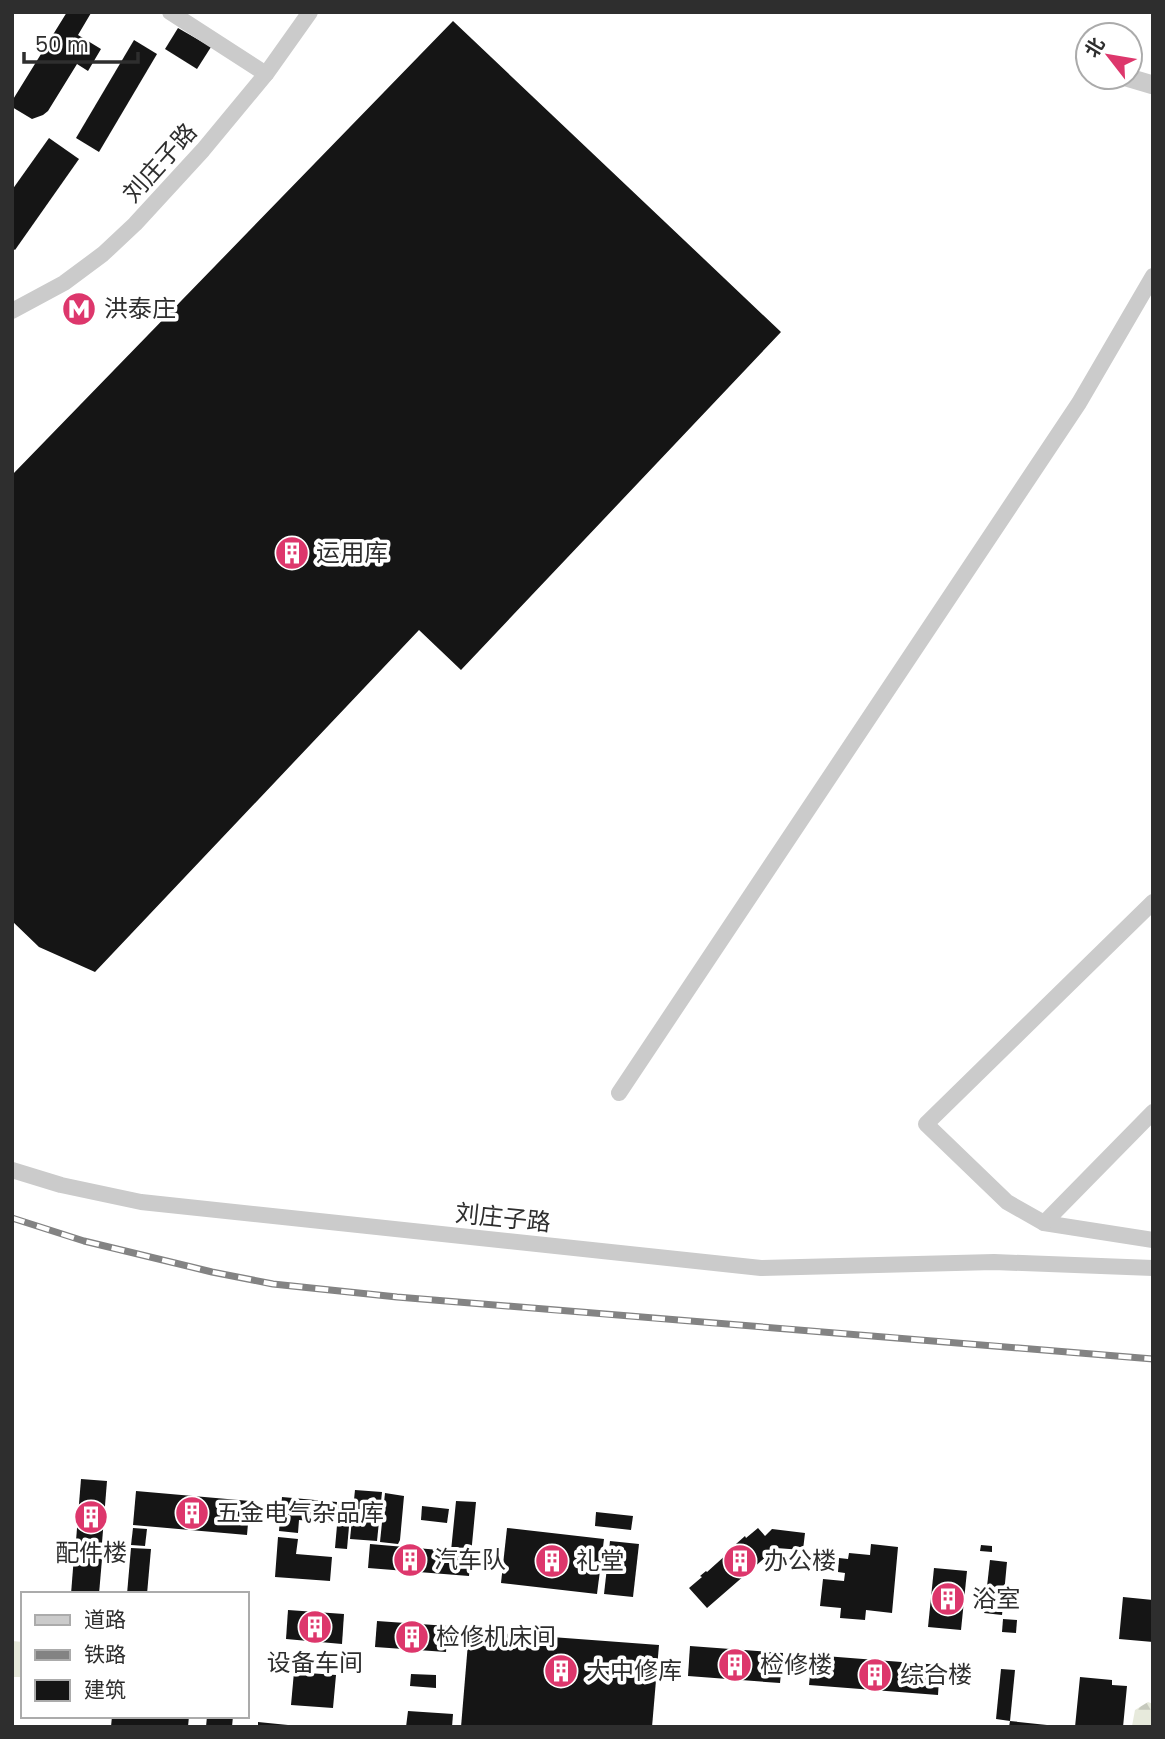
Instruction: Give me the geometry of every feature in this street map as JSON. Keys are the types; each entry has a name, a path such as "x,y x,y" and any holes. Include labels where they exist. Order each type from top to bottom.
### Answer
{"street":[{"path":"170,12 266,74"},
{"name":"刘庄子路","path":"12,311 64,283 103,254 135,224 203,150 266,74 310,12"},
{"path":"619,1093 1071,415 1153,276"},
{"path":"1153,902 926,1124 1007,1202 1044,1223 1153,1240"},
{"path":"1044,1223 1153,1112"},
{"name":"刘庄子路","path":"12,1170 61,1185 141,1202 761,1268 994,1262 1153,1268"}],"green space":[{"path":"12,1641 21,1642 21,1677 12,1677"},
{"path":"1148,1702 1153,1704 1153,1727 1132,1726 1135,1710"}],"building":[{"path":"67,12 91,13 78,35 101,49 88,71 77,64 48,111 32,119 12,107 12,101"},
{"name":"运用库","path":"453,21 781,332 461,670 419,630 95,972 39,947 12,921 12,475"},
{"path":"178,28 211,47 197,69 165,49"},
{"path":"134,40 157,54 99,152 76,138"},
{"path":"49,138 79,159 15,250 12,248 12,190"},
{"name":"配件楼","path":"81,1479 107,1481 101,1555 75,1553"},
{"path":"355,1490 382,1492 377,1541 350,1539"},
{"name":"五金电气杂品库","path":"136,1491 250,1501 247,1535 133,1525"},
{"path":"385,1493 404,1496 398,1544 380,1542"},
{"path":"282,1497 337,1502 335,1523 299,1520 298,1533 279,1531"},
{"path":"456,1501 476,1502 469,1576 368,1568 370,1544 451,1551"},
{"path":"339,1503 351,1504 347,1549 335,1548"},
{"path":"422,1506 449,1509 447,1523 421,1520"},
{"path":"596,1512 633,1516 631,1530 595,1526"},
{"path":"133,1528 147,1529 145,1546 131,1545"},
{"name":"礼堂","path":"507,1528 604,1539 597,1594 501,1583"},
{"name":"办公楼","path":"758,1528 765,1536 772,1529 805,1533 803,1550 776,1548 707,1608 689,1588 745,1536 746,1538"},
{"path":"278,1537 298,1539 296,1554 332,1557 330,1581 275,1577"},
{"path":"610,1541 639,1544 633,1597 604,1594"},
{"path":"871,1544 898,1547 892,1613 866,1610 865,1620 840,1618 841,1608 820,1606 823,1579 844,1581 845,1573 838,1572 839,1558 848,1559 849,1553 870,1555"},
{"path":"981,1545 992,1546 992,1552 980,1551"},
{"path":"131,1548 151,1549 147,1592 127,1592"},
{"path":"74,1556 102,1559 99,1592 71,1592"},
{"path":"990,1560 1007,1562 1002,1615 984,1613"},
{"name":"浴室","path":"934,1568 967,1571 961,1630 928,1627"},
{"path":"1123,1597 1153,1600 1153,1642 1119,1639"},
{"name":"设备车间","path":"288,1610 344,1614 342,1644 286,1639"},
{"path":"1003,1619 1017,1620 1016,1633 1002,1632"},
{"name":"检修机床间","path":"377,1621 448,1626 446,1652 375,1647"},
{"name":"大中修库","path":"469,1631 659,1645 652,1727 461,1727"},
{"name":"检修楼","path":"690,1646 783,1653 780,1683 688,1676"},
{"name":"综合楼","path":"812,1655 940,1665 938,1695 809,1685"},
{"path":"1001,1669 1015,1670 1010,1721 996,1719"},
{"path":"294,1672 336,1675 333,1708 291,1705"},
{"path":"411,1674 436,1675 436,1688 410,1686"},
{"path":"1080,1677 1112,1680 1112,1685 1127,1686 1123,1727 1075,1727"},
{"path":"408,1711 453,1714 452,1727 406,1727"},
{"path":"112,1718 189,1718 188,1727 111,1727"},
{"path":"207,1718 233,1718 232,1727 206,1727"},
{"path":"1010,1721 1047,1725 1047,1727 1009,1727"},
{"path":"258,1722 288,1725 288,1727 258,1727"}],"railway":[{"path":"12,1218 84,1241 273,1284 397,1297 1153,1359"}],"place":[{"name":"洪泰庄","path":"79,309"},
{"name":"运用库","path":"292,553"},
{"name":"五金电气杂品库","path":"192,1513"},
{"name":"配件楼","path":"91,1517"},
{"name":"汽车队","path":"410,1560"},
{"name":"礼堂","path":"552,1561"},
{"name":"办公楼","path":"740,1561"},
{"name":"浴室","path":"948,1599"},
{"name":"设备车间","path":"315,1627"},
{"name":"检修机床间","path":"412,1637"},
{"name":"检修楼","path":"735,1665"},
{"name":"大中修库","path":"561,1671"},
{"name":"综合楼","path":"875,1675"}]}
